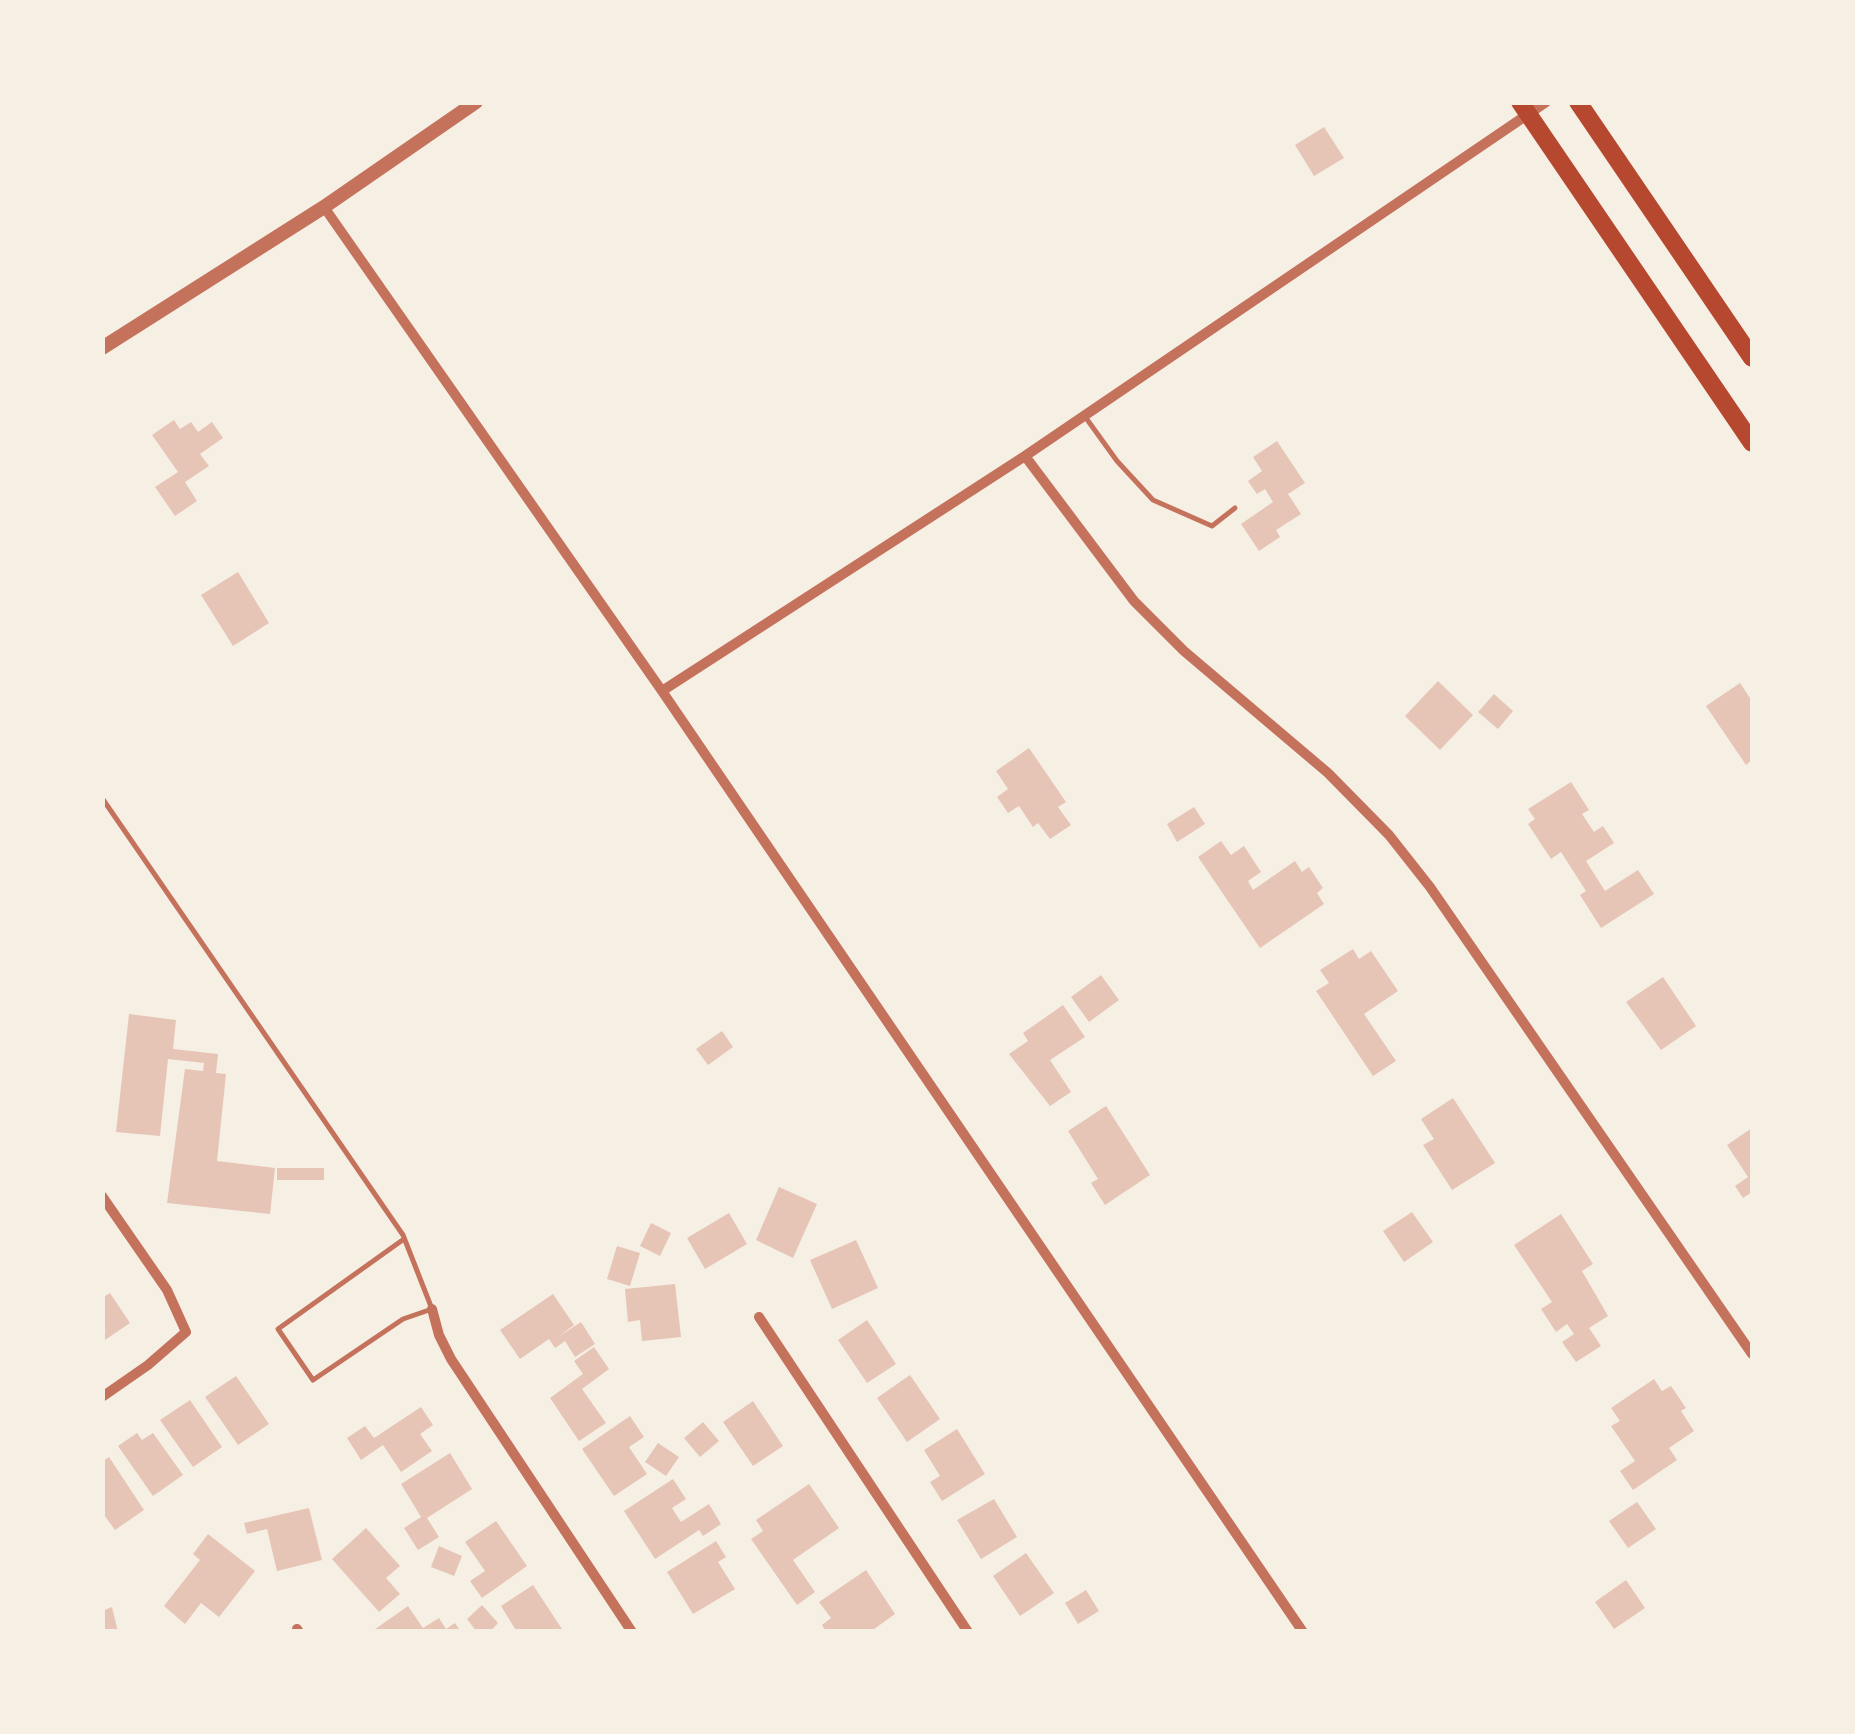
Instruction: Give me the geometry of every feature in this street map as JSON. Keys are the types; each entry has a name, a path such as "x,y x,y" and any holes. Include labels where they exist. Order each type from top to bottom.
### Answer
{"main road":[{"path":"1578,102 1752,358"},
{"path":"1524,108 1752,443"}],"street":[{"path":"102,348 324,207 476,102"},
{"path":"662,691 1025,456 1524,108 1546,102"},
{"path":"324,207 662,691 1303,1632"},
{"path":"1025,456 1134,601 1184,651 1328,773 1389,834 1430,887 1752,1354"},
{"path":"102,1196 167,1290 186,1332 102,1397"},
{"path":"432,1309 451,1359 632,1632"},
{"path":"759,1317 968,1632"}],"lane":[{"path":"1085,415 1117,462 1153,500 1212,526 1235,508"},
{"path":"102,798 404,1238 432,1309 403,1319 313,1380 278,1329 404,1238"}],"building":[{"path":"1324,127 1344,158 1314,176 1295,145"},
{"path":"174,420 180,429 191,422 198,432 212,422 223,438 200,454 209,466 185,482 197,501 175,516 155,487 178,472 152,435"},
{"path":"1277,441 1305,483 1288,494 1301,514 1276,530 1280,537 1259,551 1241,524 1273,502 1265,489 1257,494 1248,481 1262,471 1253,457"},
{"path":"238,572 269,623 233,646 201,595"},
{"path":"1438,681 1473,715 1440,750 1405,716"},
{"path":"1740,683 1752,701 1752,760 1746,765 1706,706"},
{"path":"1494,694 1513,711 1498,729 1478,712"},
{"path":"1029,748 1066,802 1058,807 1071,825 1050,839 1038,823 1033,827 1019,806 1008,813 997,797 1008,789 996,771"},
{"path":"1571,782 1589,810 1582,814 1594,832 1603,826 1614,843 1586,861 1605,891 1638,870 1654,894 1601,928 1580,895 1586,891 1561,852 1551,859 1528,824 1535,819 1528,809"},
{"path":"1194,807 1205,824 1177,842 1167,824"},
{"path":"1221,841 1231,855 1244,846 1261,872 1248,881 1253,890 1295,861 1302,872 1309,867 1323,888 1317,893 1324,904 1260,948 1198,857"},
{"path":"1353,949 1359,959 1371,951 1398,991 1364,1014 1396,1061 1373,1076 1316,991 1329,983 1320,970"},
{"path":"1101,975 1119,1000 1089,1022 1071,997"},
{"path":"1663,977 1696,1026 1661,1050 1626,1002"},
{"path":"1063,1005 1085,1037 1050,1060 1071,1092 1050,1106 1009,1054 1028,1041 1023,1033"},
{"path":"129,1014 176,1020 173,1049 218,1054 216,1073 226,1074 217,1161 275,1168 270,1214 167,1203 185,1069 203,1071 204,1063 168,1059 160,1136 116,1132"},
{"path":"722,1031 733,1047 708,1065 696,1049"},
{"path":"1453,1098 1495,1163 1452,1190 1423,1145 1434,1139 1421,1119"},
{"path":"1106,1106 1150,1175 1105,1205 1091,1183 1098,1179 1068,1131"},
{"path":"1752,1128 1752,1192 1743,1198 1735,1186 1748,1177 1727,1145"},
{"path":"277,1168 324,1168 324,1180 277,1180"},
{"path":"779,1187 817,1204 793,1258 756,1240"},
{"path":"1412,1212 1433,1242 1404,1262 1383,1231"},
{"path":"729,1213 747,1244 705,1269 687,1238"},
{"path":"1561,1214 1593,1264 1582,1271 1608,1316 1589,1328 1601,1346 1576,1362 1562,1342 1574,1334 1567,1324 1556,1332 1541,1309 1552,1302 1514,1245"},
{"path":"651,1223 671,1233 660,1256 640,1246"},
{"path":"856,1240 878,1288 832,1309 810,1260"},
{"path":"617,1246 640,1253 630,1286 607,1279"},
{"path":"675,1284 681,1337 642,1341 640,1320 628,1322 625,1289"},
{"path":"110,1293 130,1323 102,1342 102,1298"},
{"path":"553,1294 574,1325 558,1337 581,1322 595,1344 575,1357 565,1341 555,1348 549,1339 520,1359 500,1330"},
{"path":"867,1320 896,1364 867,1383 838,1340"},
{"path":"594,1347 609,1369 582,1389 606,1423 579,1441 550,1398 583,1374 574,1361"},
{"path":"910,1375 940,1419 907,1442 877,1398"},
{"path":"236,1376 269,1424 238,1445 205,1397"},
{"path":"1654,1379 1662,1391 1671,1386 1686,1408 1681,1411 1694,1431 1669,1448 1677,1460 1633,1490 1620,1471 1635,1461 1611,1426 1620,1421 1611,1408"},
{"path":"190,1400 222,1447 193,1467 160,1420"},
{"path":"753,1401 783,1446 753,1466 723,1422"},
{"path":"421,1407 433,1425 420,1434 432,1451 401,1472 383,1445 361,1460 347,1438 365,1426 374,1438"},
{"path":"630,1416 644,1437 629,1447 647,1474 614,1496 582,1449"},
{"path":"703,1422 719,1441 700,1457 684,1438"},
{"path":"957,1429 985,1474 942,1501 930,1482 940,1476 924,1450"},
{"path":"137,1433 142,1440 153,1433 183,1475 153,1496 118,1446"},
{"path":"658,1443 679,1457 666,1476 645,1462"},
{"path":"450,1453 472,1489 427,1518 439,1537 418,1550 404,1528 421,1517 401,1484"},
{"path":"109,1457 144,1510 115,1530 102,1512 102,1462"},
{"path":"673,1479 686,1499 672,1508 681,1522 709,1504 721,1524 703,1536 699,1530 655,1559 624,1511"},
{"path":"809,1484 839,1528 793,1560 815,1592 797,1605 751,1539 763,1531 756,1520"},
{"path":"994,1499 1017,1537 981,1559 957,1520"},
{"path":"1637,1502 1656,1529 1628,1548 1609,1521"},
{"path":"309,1508 322,1560 277,1571 267,1529 247,1534 244,1523"},
{"path":"496,1521 527,1566 482,1598 470,1581 485,1571 465,1542"},
{"path":"366,1528 400,1566 386,1578 400,1594 379,1612 332,1559"},
{"path":"208,1534 255,1571 219,1617 201,1603 185,1624 164,1606 200,1560 193,1554"},
{"path":"716,1541 726,1557 718,1562 735,1589 693,1614 667,1572"},
{"path":"439,1546 462,1556 454,1576 431,1567"},
{"path":"1026,1553 1054,1593 1020,1616 993,1576"},
{"path":"866,1570 895,1614 870,1632 826,1632 822,1625 831,1618 819,1602"},
{"path":"1626,1580 1645,1608 1614,1629 1595,1602"},
{"path":"533,1585 564,1632 517,1632 501,1606"},
{"path":"1086,1590 1099,1611 1078,1624 1065,1603"},
{"path":"482,1605 498,1623 490,1632 477,1632 467,1619"},
{"path":"408,1606 423,1628 439,1618 446,1629 455,1623 461,1632 371,1632"},
{"path":"112,1607 118,1632 102,1632 102,1611"}]}
